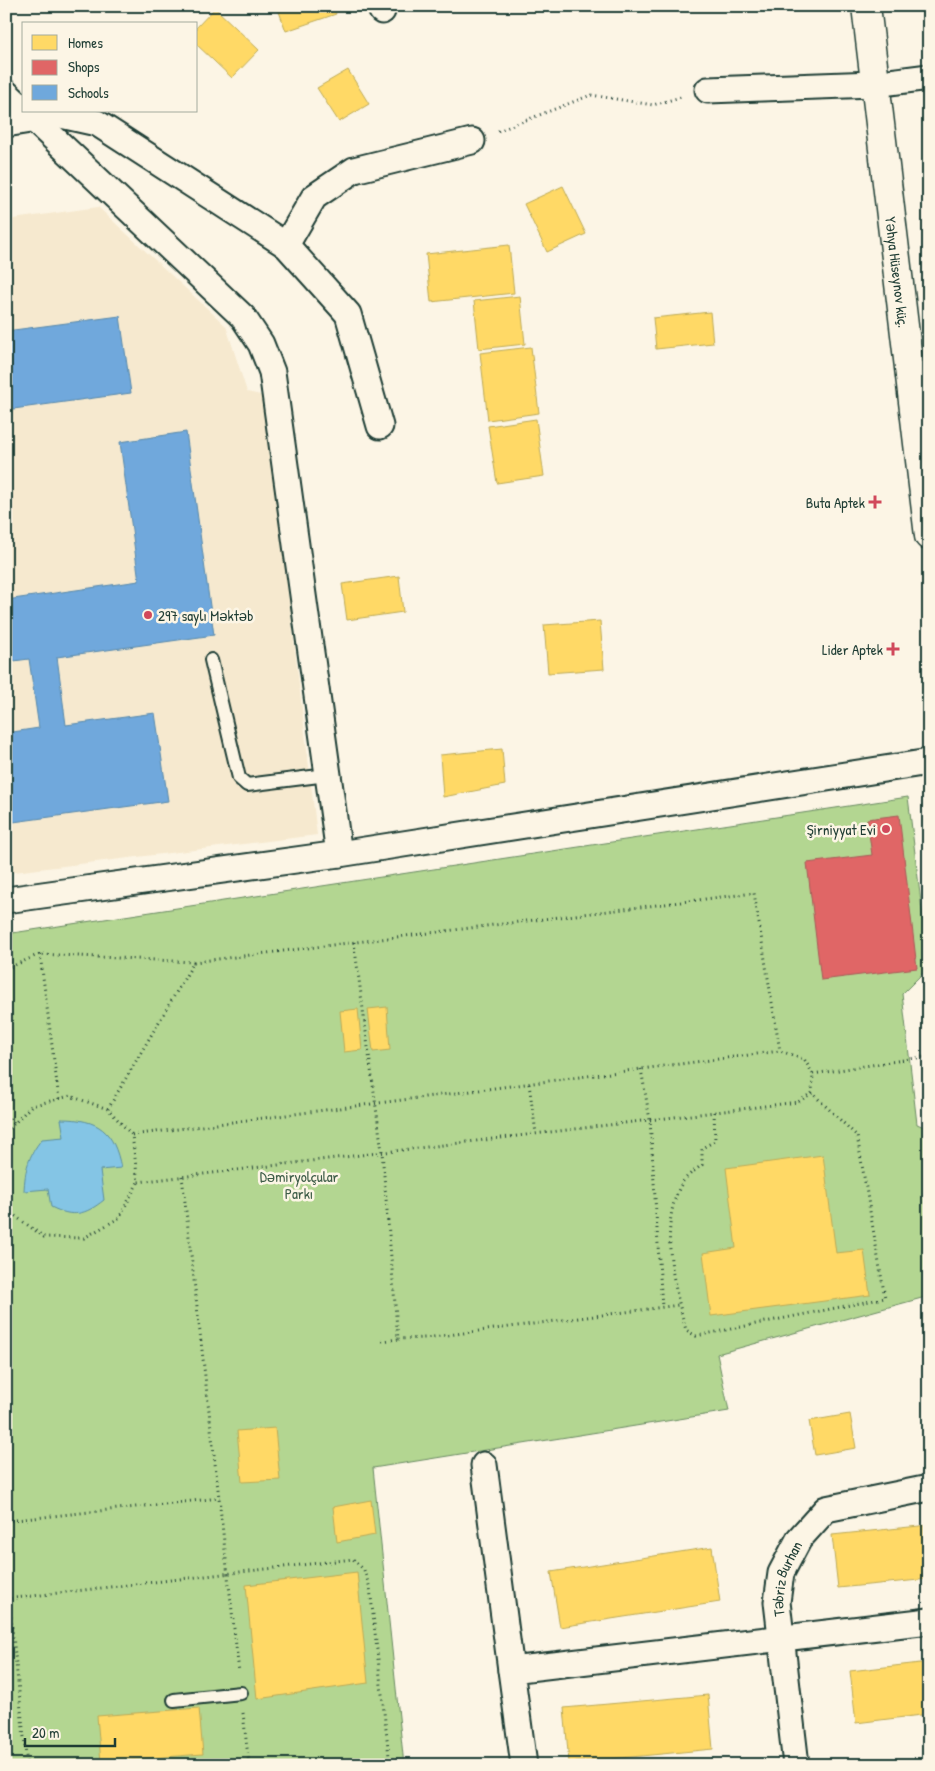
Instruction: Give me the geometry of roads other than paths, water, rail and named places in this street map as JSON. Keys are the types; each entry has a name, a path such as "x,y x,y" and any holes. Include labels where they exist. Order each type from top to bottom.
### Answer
{"street":[{"name":"Yəhya Hüseynov küç.","path":"866,6 929,536"},
{"path":"708,90 874,84 929,77"},
{"path":"6,93 22,108"},
{"path":"6,124 28,114 61,115 97,123 286,245 348,314 380,426"},
{"path":"28,114 243,317 261,344 272,372 339,854"},
{"path":"286,245 314,197 354,170 472,141"},
{"path":"6,900 339,854 929,762"},
{"path":"484,1466 524,1765"},
{"name":"Təbriz Burhan","path":"796,1765 777,1602 781,1573 799,1539 826,1510 929,1488"},
{"path":"511,1670 780,1640 929,1621"}],"lane":[{"path":"211,660 239,778 248,785 327,775"},
{"path":"174,1700 241,1693"}],"water":[{"path":"61,1119 85,1121 103,1130 109,1136 118,1155 121,1168 100,1170 104,1200 85,1212 72,1214 51,1207 48,1189 24,1191 28,1164 37,1145 42,1139 64,1137"}],"place":[{"name":"Buta Aptek","path":"875,502"},
{"name":"297 saylı Məktəb","path":"148,615"},
{"name":"Lider Aptek","path":"893,649"},
{"name":"Şirniyyat Evi","path":"886,829"}],"park label":[{"name":"Dəmiryolçular Parkı","path":"299,1184"}]}
